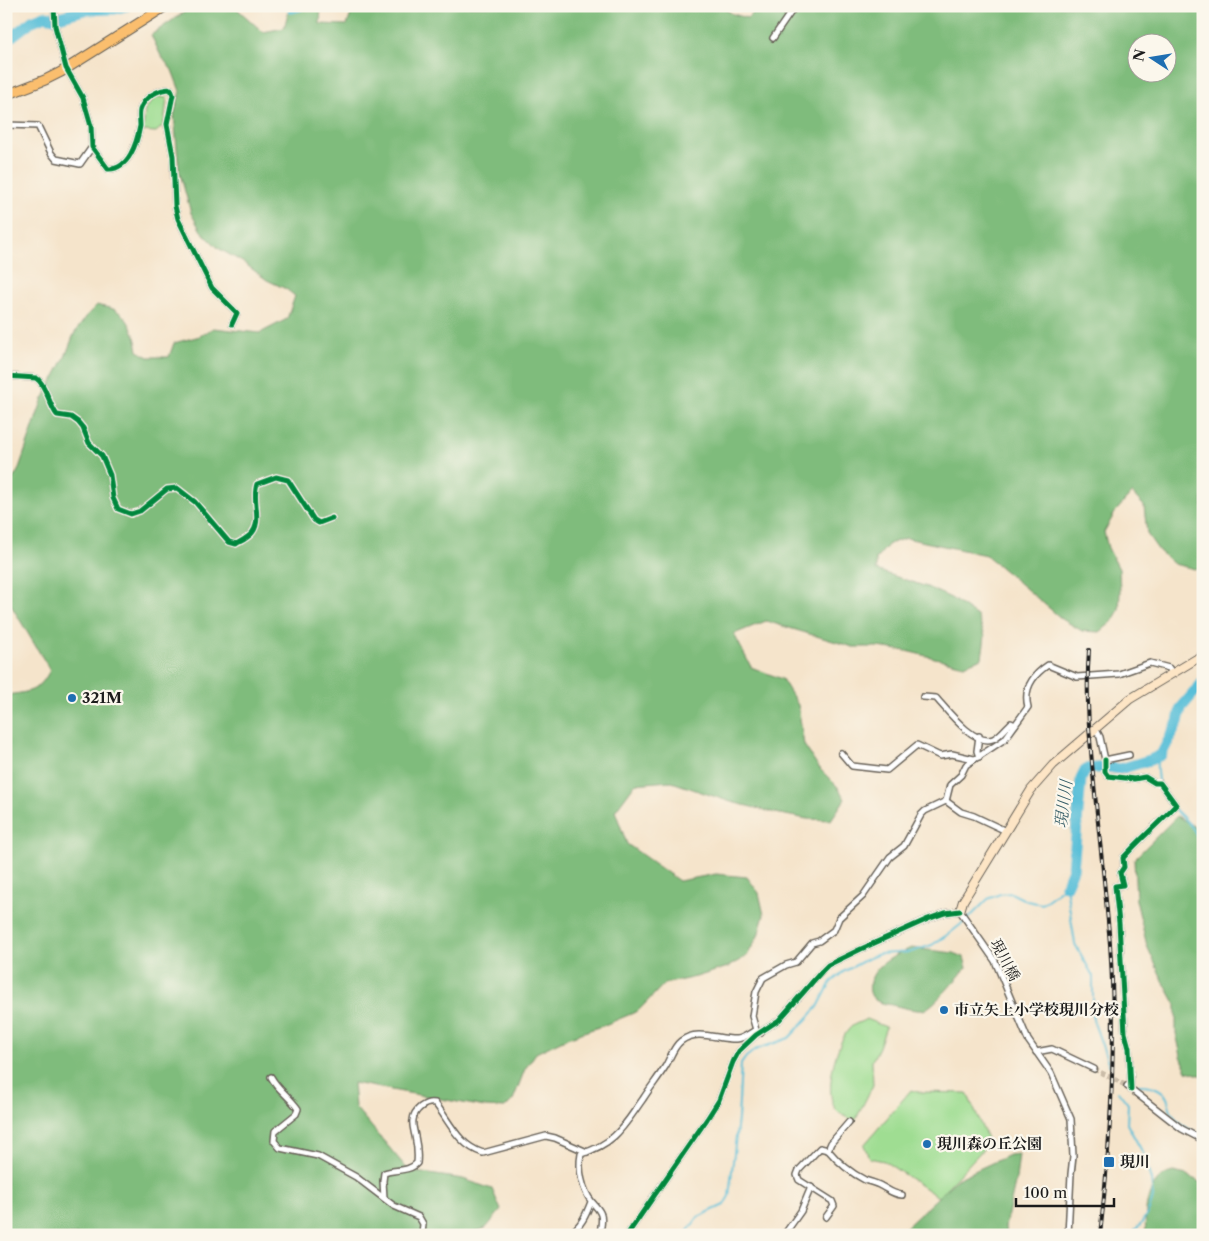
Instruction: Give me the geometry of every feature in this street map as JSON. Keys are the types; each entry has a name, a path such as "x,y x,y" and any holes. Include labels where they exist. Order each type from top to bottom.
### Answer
{"main road":[{"path":"6,95 45,80 166,6"}],"street":[{"path":"54,6 55,26 66,68 82,98 91,126 92,147 108,169 114,169 124,164 130,157 140,126 140,110 148,98 162,89 170,90 173,95 167,124 173,156 175,206 178,219 212,288 236,313 232,324"},
{"path":"773,38 795,6"},
{"path":"6,125 38,126 51,153 56,159 80,164 92,147"},
{"path":"6,376 36,378 40,381 51,408 57,415 71,417 83,428 89,443 102,456 110,475 113,498 118,509 131,514 140,511 167,489 177,488 195,502 228,542 236,544 252,534 256,524 255,490 257,484 276,477 288,480 314,520 319,523 332,518"},
{"path":"627,1235 719,1100 726,1078 739,1052 758,1034 779,1020 828,965 928,919 945,913 962,913 963,901 1041,778 1095,728 1130,699 1203,655"},
{"path":"946,801 950,785 961,775 966,765 998,745 1016,725 1028,707 1028,684 1030,680 1048,665 1077,678 1119,674 1150,663 1169,668 1172,673"},
{"path":"923,697 936,698 959,725 986,740 994,739 1011,723 1016,725"},
{"path":"1095,728 1100,737 1105,761 1105,772 1108,776 1134,779 1145,777 1157,783 1176,804 1123,858 1124,867 1120,873 1123,885 1115,886 1125,1033 1129,1048 1129,1088 1182,1129 1203,1140"},
{"path":"977,758 979,736"},
{"path":"841,753 852,766 887,770 917,745 940,756 952,754 977,758"},
{"path":"1105,761 1129,755"},
{"path":"946,801 961,812 980,818 1006,831"},
{"path":"758,1034 752,1016 755,997 763,978 786,965 796,962 812,943 819,941 834,930 839,918 862,896 890,857 904,846 925,811 946,801"},
{"name":"現川橋","path":"962,913 994,961 1028,1040 1051,1073 1070,1119 1073,1156 1068,1235"},
{"path":"600,1235 601,1215 591,1202 582,1182 579,1163 581,1154 603,1146 620,1131 672,1057 674,1048 682,1040 700,1035 738,1039 754,1031 758,1034"},
{"path":"1036,1052 1052,1049 1094,1069"},
{"path":"271,1077 277,1088 298,1109 296,1114 274,1131 274,1141 280,1148 318,1156 356,1177 394,1206 419,1216 423,1224 422,1235"},
{"path":"384,1198 382,1181 384,1173 392,1170 412,1168 417,1163 417,1148 412,1121 416,1112 423,1104 430,1102 435,1103 449,1125 464,1143 473,1150 483,1153 546,1136 563,1141 587,1152"},
{"path":"828,1150 831,1143 849,1122"},
{"path":"826,1218 834,1206 832,1201 800,1180 797,1175 798,1170 820,1148 828,1150 834,1158 864,1179 878,1184 892,1194 902,1195"},
{"path":"784,1235 801,1211 811,1187"},
{"path":"568,1235 581,1225 591,1202"}],"green space":[{"path":"193,6 234,6 263,32 284,28 290,6 321,6 320,24 347,25 354,6 720,6 733,14 747,18 762,6 1203,6 1203,571 1174,564 1159,551 1147,534 1144,506 1132,493 1116,511 1104,532 1108,548 1119,569 1120,592 1119,610 1112,622 1100,632 1082,631 1062,619 986,555 906,538 889,544 876,559 876,570 927,587 951,598 977,616 985,636 982,658 964,665 906,651 878,647 853,647 766,621 734,634 751,667 782,679 798,705 804,745 820,769 837,786 845,799 831,820 807,819 731,802 669,781 635,784 615,811 627,844 679,881 716,874 747,877 759,893 764,915 758,936 747,956 728,967 664,984 638,1011 567,1038 536,1053 525,1069 513,1100 505,1108 485,1107 353,1083 355,1107 409,1171 463,1179 492,1189 501,1210 486,1228 466,1235 6,1235 6,695 32,690 42,683 50,670 6,597 6,489 18,471 42,401 65,357 74,334 97,305 113,309 123,316 131,327 138,351 149,357 169,357 174,343 200,336 213,328 260,333 287,319 295,296 218,248 201,231 191,213 179,170 174,115 180,91 172,70 161,56 151,35"},
{"path":"156,96 167,98 164,125 156,132 143,131 145,110"},
{"path":"1177,816 1203,832 1203,1076 1187,1071 1181,1056 1176,1033 1176,1005 1147,946 1136,900 1134,859"},
{"path":"911,948 954,953 964,957 967,968 939,998 923,1010 880,1002 871,995 869,987 871,979 878,968 889,959"},
{"path":"866,1019 886,1027 872,1061 873,1085 855,1121 837,1111 833,1104 831,1081 836,1055 846,1033 852,1026"},
{"name":"現川森の丘公園","path":"911,1090 918,1092 967,1093 989,1143 938,1197 884,1161 869,1158 864,1145"},
{"path":"1019,1154 1016,1179 1005,1227 1006,1235 898,1235 957,1179 1009,1155"},
{"path":"1173,1172 1187,1175 1203,1184 1203,1235 1146,1235 1147,1206 1152,1188 1164,1175"}],"waterway":[{"path":"6,41 32,21 45,16 55,18 84,10 115,9 126,6"},
{"path":"291,6 292,8 299,6"},
{"name":"現川川","path":"1066,886 1073,869 1081,779 1086,769 1109,767 1120,769 1161,755 1178,722 1181,708 1203,682"},
{"path":"1157,757 1160,789 1170,805 1194,830 1199,843 1203,873"},
{"path":"685,1235 698,1217 724,1205 729,1196 738,1119 741,1064 746,1057 755,1050 789,1038 818,1007 831,982 843,972 879,954 911,952 932,945 969,918 988,899 1000,894 1011,893 1027,901 1042,904 1066,886 1075,944 1093,976 1093,1020 1109,1065"},
{"path":"1136,1086 1148,1086 1161,1091 1165,1094 1171,1112 1176,1119 1187,1128 1203,1136"},
{"path":"1118,1091 1128,1104 1127,1124 1143,1153 1151,1180 1153,1197 1149,1210 1141,1224 1130,1235"}],"tunnel":[{"path":"1094,1069 1127,1086"}],"railway":[{"path":"1089,650 1089,727 1110,944 1113,1017 1110,1126 1100,1235"}],"cycle path":[{"path":"54,6 55,26 66,68 83,98 91,126 92,147 108,169 121,165 131,154 140,126 140,110 145,101 157,92 171,89 173,95 167,124 173,156 175,206 178,219 212,288 237,313 232,324"},
{"path":"6,376 36,378 42,385 57,415 71,417 78,422 83,428 89,443 102,456 110,475 113,498 118,509 131,514 140,511 167,489 177,488 195,502 229,542 236,544 245,539 254,530 257,518 255,497 257,484 276,477 288,480 314,520 319,523 332,518"},
{"path":"1105,760 1105,772 1108,776 1134,779 1145,777 1155,783 1160,783 1176,805 1123,858 1124,867 1120,873 1123,885 1115,886 1125,1033 1129,1048 1131,1090"},
{"path":"627,1235 719,1100 739,1051 756,1035 779,1020 828,965 928,919 945,913 960,911"}],"place":[{"name":"321M","path":"72,698"},
{"name":"市立矢上小学校現川分校","path":"944,1010"},
{"name":"現川森の丘公園","path":"927,1144"},
{"name":"現川","path":"1109,1162"}]}
